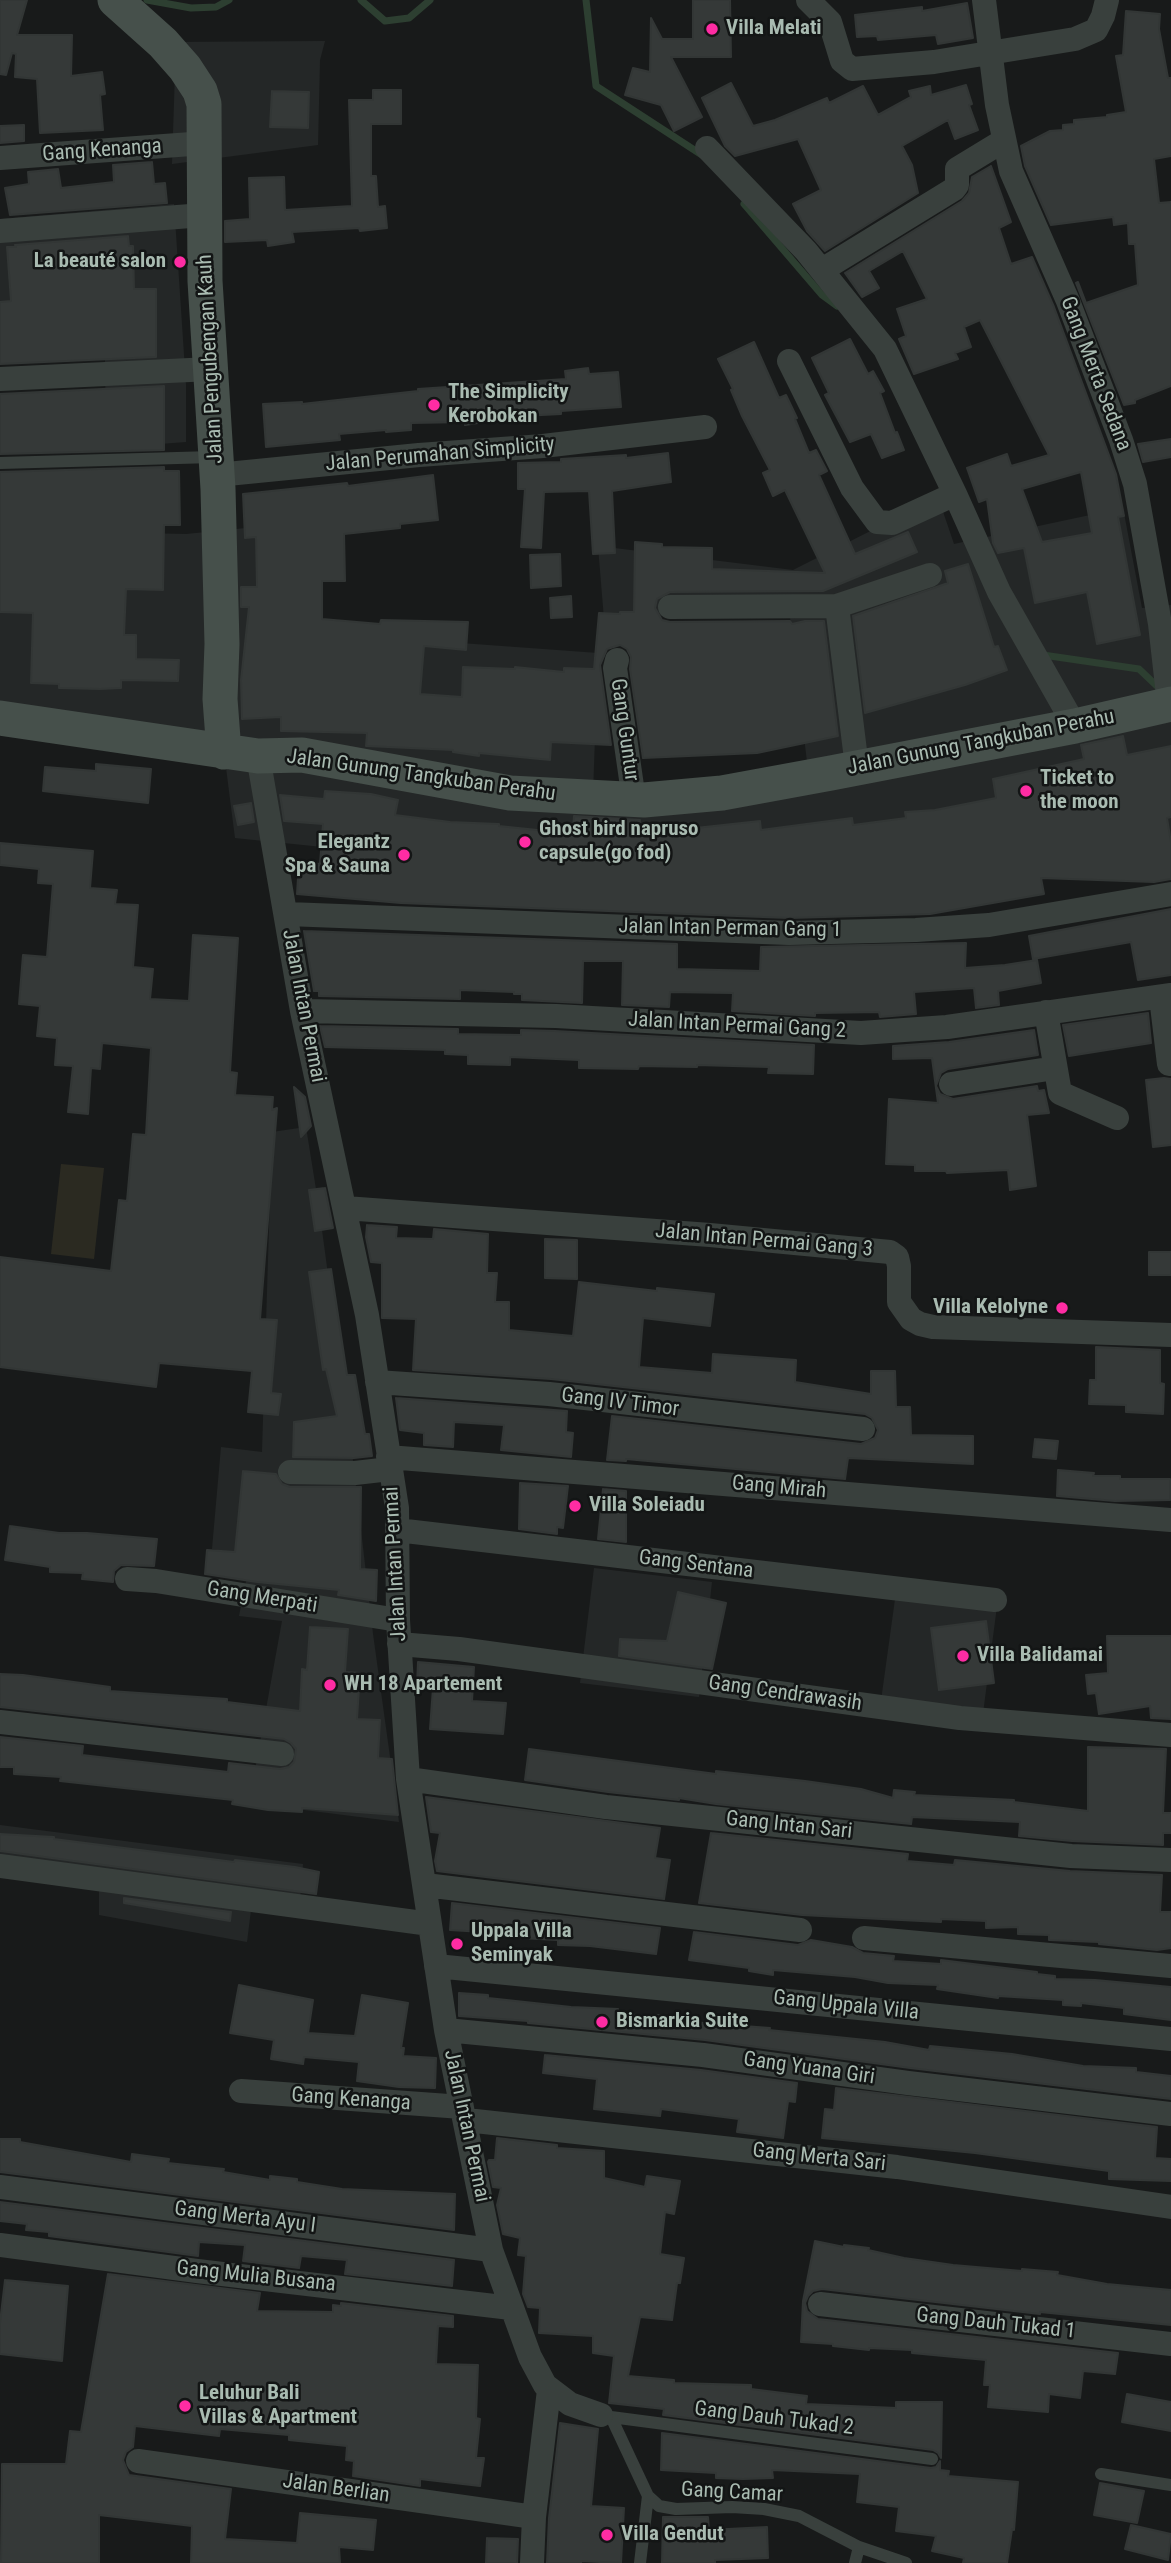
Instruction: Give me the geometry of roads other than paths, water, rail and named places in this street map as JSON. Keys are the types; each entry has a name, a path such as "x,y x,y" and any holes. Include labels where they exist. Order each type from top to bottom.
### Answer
{"main road":[{"name":"Jalan Pengubengan Kauh","path":"116,1 163,43 185,68 200,91 204,104 203,215 221,592 219,699 224,751"},
{"name":"Jalan Gunung Tangkuban Perahu","path":"0,718 258,756 302,755 510,793 634,800 722,793 1075,726 1170,704"}],"street":[{"path":"807,0 830,22 842,61 852,69 911,65 989,54 1090,34 1101,21 1107,0"},
{"name":"Gang Merta Sedana","path":"984,0 989,54 1003,141 1011,172 1068,301 1128,458 1149,552 1170,704"},
{"path":"822,271 954,189 957,185 957,169 1003,141"},
{"name":"Gang Kenanga","path":"0,158 205,143"},
{"path":"708,148 822,271 885,349 956,494 999,592 1075,726"},
{"path":"0,232 203,215"},
{"path":"789,361 852,488 877,522 892,523 956,494"},
{"path":"0,379 211,369"},
{"name":"Jalan Perumahan Simplicity","path":"216,466 544,446 705,427"},
{"path":"670,607 837,606 930,575"},
{"path":"837,606 857,767"},
{"name":"Gang Guntur","path":"617,660 615,668 634,800"},
{"name":"Jalan Intan Permai","path":"258,756 302,1011 367,1315 397,1508 399,1632 408,1779 446,2030 491,2250 530,2357 549,2390"},
{"name":"Jalan Intan Perman Gang 1","path":"287,914 789,933 989,925 1171,894"},
{"path":"1166,996 1171,1064"},
{"name":"Jalan Intan Permai Gang 2","path":"302,1011 556,1016 861,1033 947,1027 1166,996"},
{"path":"1046,1012 1060,1093 1117,1118"},
{"path":"951,1084 1055,1068"},
{"name":"Jalan Intan Permai Gang 3","path":"345,1208 710,1235 890,1252 897,1257 899,1302 911,1319 920,1324 933,1327 1171,1335"},
{"name":"Gang IV Timor","path":"377,1382 549,1394 863,1429"},
{"name":"Gang Mirah","path":"290,1472 355,1473 389,1463 1171,1520"},
{"name":"Gang Sentana","path":"397,1530 995,1600"},
{"name":"Gang Merpati","path":"127,1579 156,1581 399,1632"},
{"name":"Gang Cendrawasih","path":"399,1632 459,1649 960,1718 1171,1735"},
{"path":"0,1722 282,1754"},
{"name":"Gang Intan Sari","path":"408,1779 619,1808 1071,1856 1171,1860"},
{"path":"0,1866 430,1924"},
{"path":"425,1885 800,1930"},
{"path":"864,1938 1171,1965"},
{"name":"Gang Uppala Villa","path":"436,1966 1171,2039"},
{"name":"Gang Yuana Giri","path":"446,2030 704,2054 908,2083 1171,2114"},
{"name":"Gang Kenanga","path":"240,2091 464,2114"},
{"name":"Gang Merta Sari","path":"464,2114 897,2167 1171,2207"},
{"name":"Gang Merta Ayu I","path":"0,2187 491,2250"},
{"name":"Gang Mulia Busana","path":"0,2245 511,2308"},
{"name":"Gang Dauh Tukad 1","path":"820,2304 1171,2344"},
{"path":"532,2563 534,2517 549,2390 570,2404 606,2416"},
{"name":"Jalan Berlian","path":"138,2460 534,2517"}],"lane":[{"path":"0,463 216,466"},
{"path":"606,2416 648,2496 640,2563"},
{"name":"Gang Dauh Tukad 2","path":"606,2416 932,2459"},
{"path":"1101,2474 1171,2485"},
{"name":"Gang Camar","path":"648,2496 659,2506 666,2508 732,2507 764,2509 799,2516 859,2547 906,2563"},
{"path":"855,2563 859,2547"}],"waterway":[{"path":"147,0 191,8 216,7 229,0"},
{"path":"361,0 385,21 409,18 430,0"},
{"path":"586,0 596,86 702,155"},
{"path":"744,204 822,295 837,306"},
{"path":"1043,655 1139,669 1159,688"}],"place":[{"name":"Villa Melati","path":"712,29"},
{"name":"La beauté salon","path":"180,262"},
{"name":"The Simplicity Kerobokan","path":"434,405"},
{"name":"Ticket to the moon","path":"1026,791"},
{"name":"Ghost bird napruso capsule(go fod)","path":"525,842"},
{"name":"Elegantz Spa & Sauna","path":"404,855"},
{"name":"Villa Kelolyne","path":"1062,1308"},
{"name":"Villa Soleiadu","path":"575,1506"},
{"name":"Villa Balidamai","path":"963,1656"},
{"name":"WH 18 Apartement","path":"330,1685"},
{"name":"Uppala Villa Seminyak","path":"457,1944"},
{"name":"Bismarkia Suite","path":"602,2022"},
{"name":"Leluhur Bali Villas & Apartment","path":"185,2406"},
{"name":"Villa Gendut","path":"607,2535"}]}
